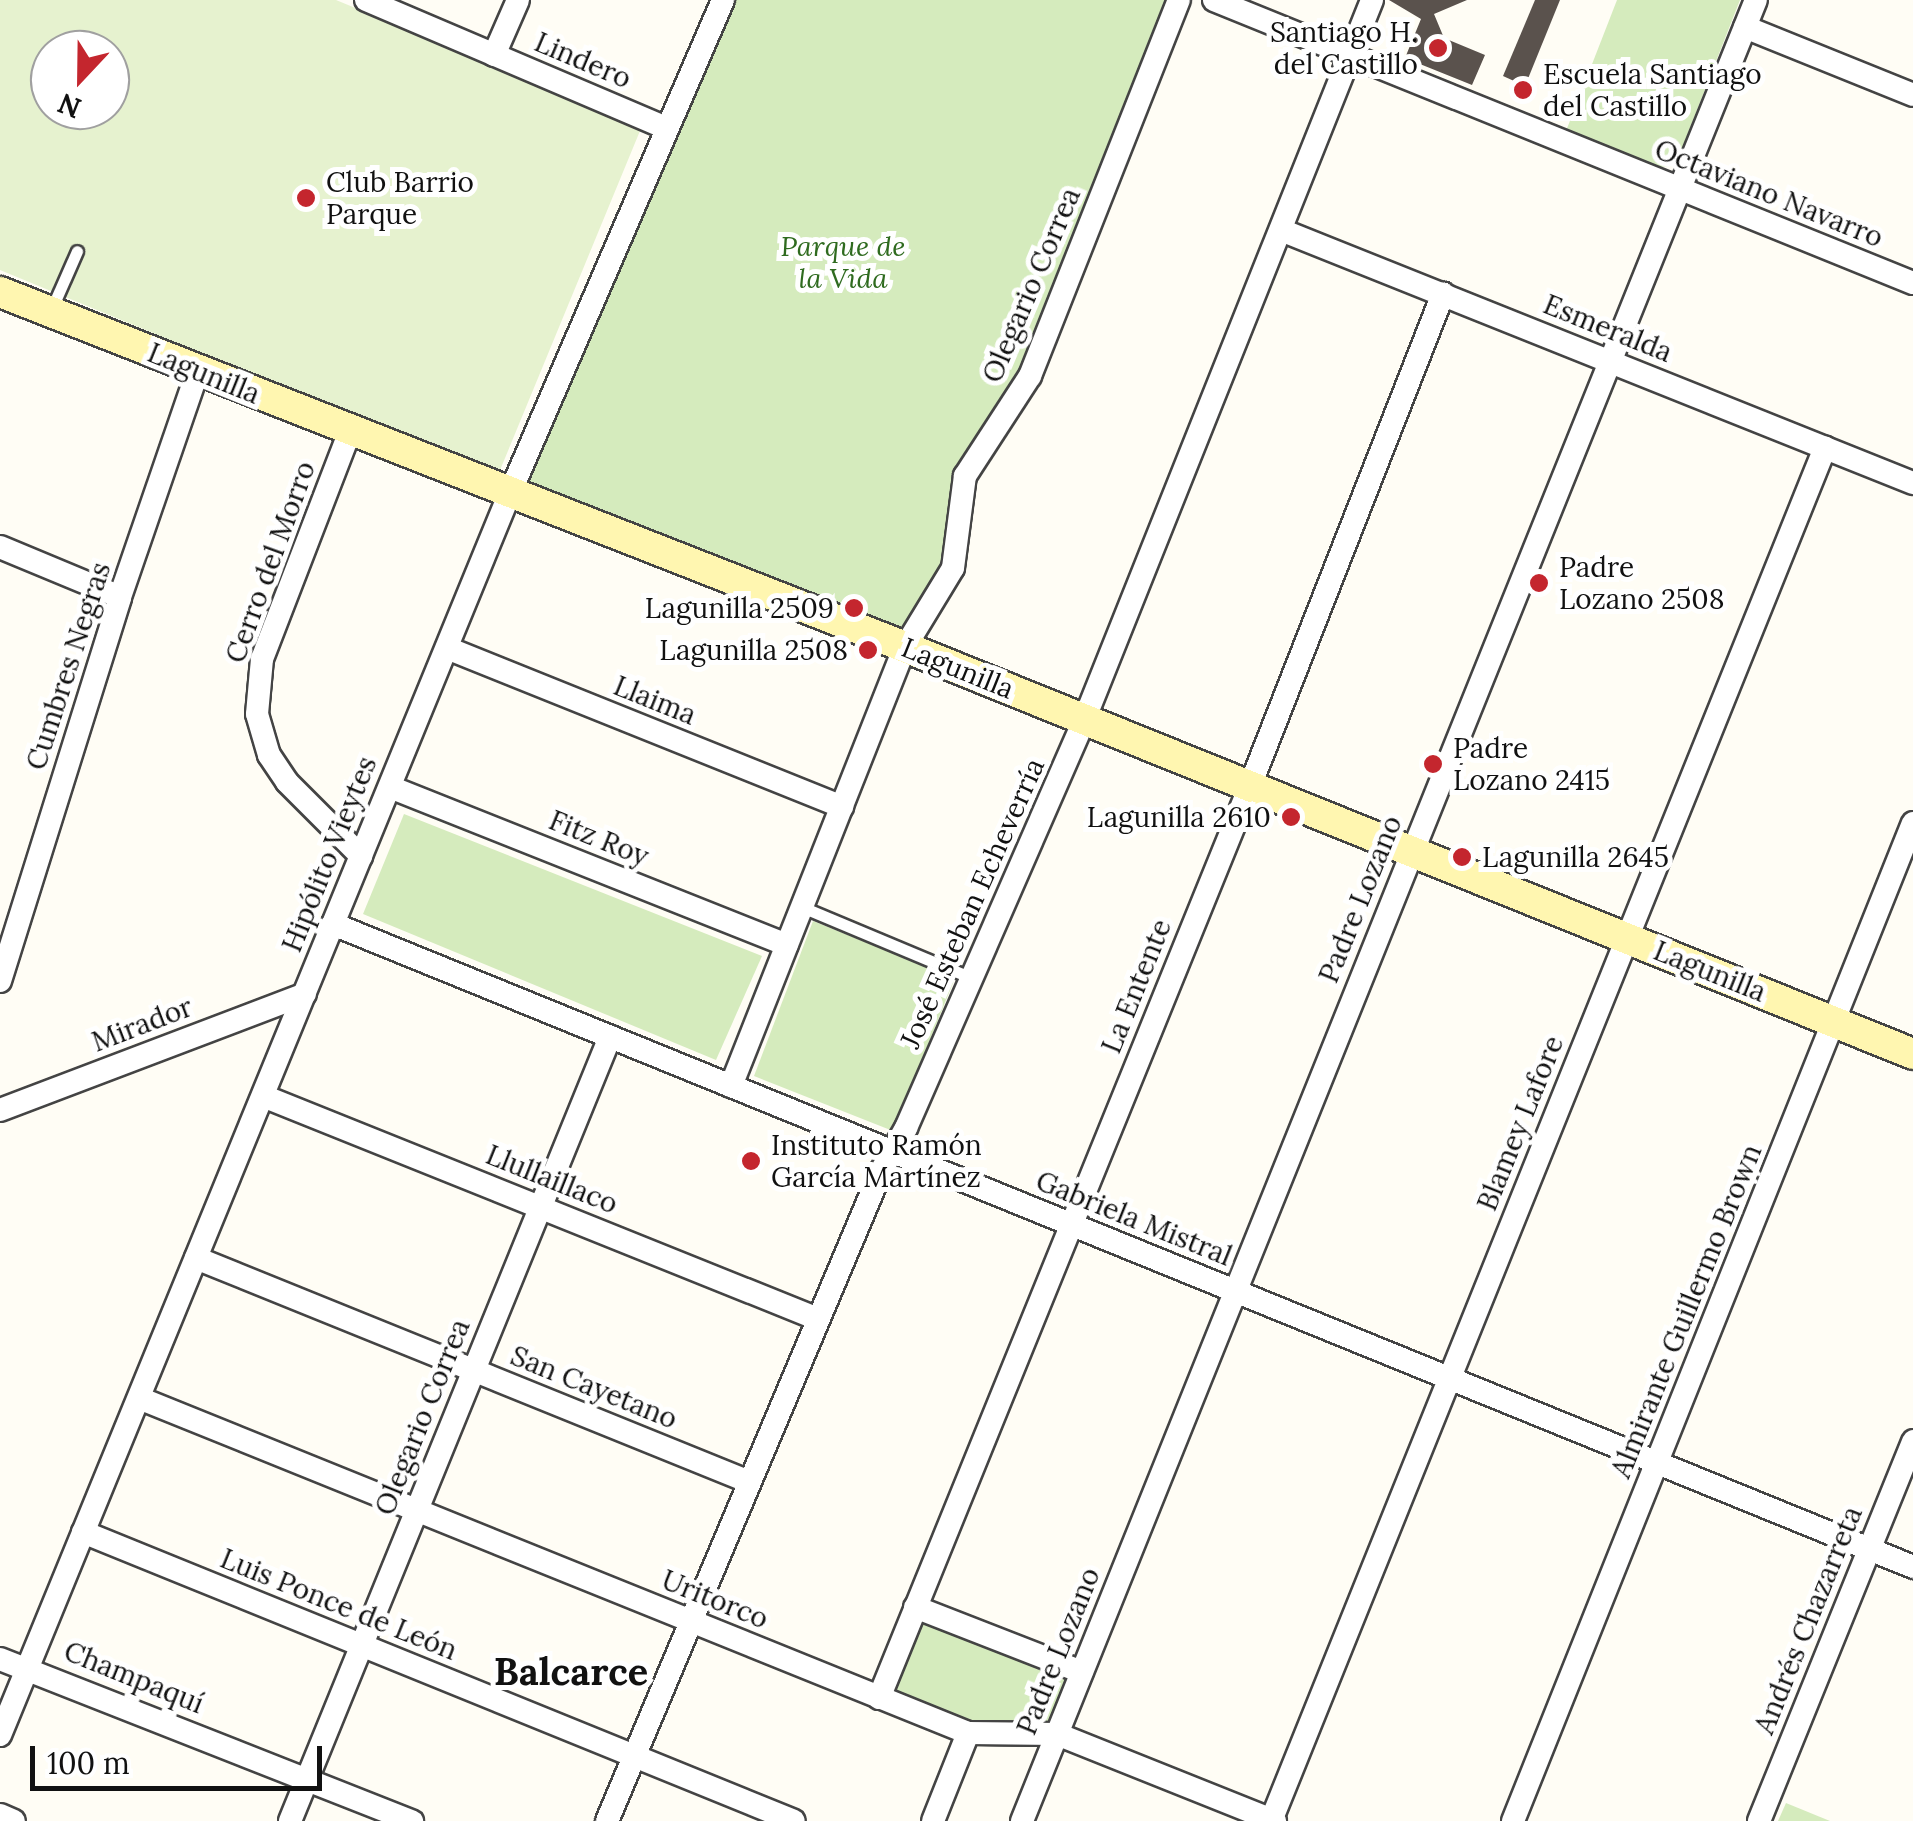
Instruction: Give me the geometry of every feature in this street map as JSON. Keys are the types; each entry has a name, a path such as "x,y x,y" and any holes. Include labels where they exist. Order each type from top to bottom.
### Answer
{"main road":[{"name":"Lagunilla","path":"0,292 1085,718 1913,1054"}],"street":[{"name":"Lindero","path":"366,0 666,128"},
{"path":"494,55 518,0"},
{"name":"Hipólito Vieytes","path":"0,1735 510,493 723,0"},
{"name":"Olegario Correa","path":"731,1086 906,647 954,568 965,476 1030,376 1179,0"},
{"name":"Octaviano Navarro","path":"1214,0 1913,283"},
{"name":"José Esteban Echeverría","path":"607,1821 747,1482 1085,718 1372,0"},
{"name":"Padre Lozano","path":"1022,1821 1756,0"},
{"path":"1745,27 1913,95"},
{"name":"Esmeralda","path":"1281,230 1913,483"},
{"name":"La Entente","path":"879,1698 1250,786 1443,294"},
{"name":"Cumbres Negras","path":"0,980 120,596 198,371"},
{"name":"Cerro del Morro","path":"350,431 262,659 257,714 268,754 287,782 362,856"},
{"name":"Blamey Lafore","path":"1273,1820 1825,448"},
{"path":"0,547 120,596"},
{"name":"Llaima","path":"446,648 842,807"},
{"name":"Fitz Roy","path":"390,786 787,945"},
{"name":"Almirante Guillermo Brown","path":"1514,1821 1834,1022 1906,860 1913,823"},
{"name":"Gabriela Mistral","path":"333,924 1913,1567"},
{"name":"Mirador","path":"0,1110 304,994"},
{"name":"Olegario Correa","path":"290,1821 610,1037"},
{"name":"Llullaillaco","path":"263,1096 818,1319"},
{"name":"San Cayetano","path":"196,1258 747,1482"},
{"name":"Uritorco","path":"138,1398 968,1732 1057,1734 1273,1820"},
{"name":"Andrés Chazarreta","path":"1760,1821 1913,1441"},
{"name":"Luis Ponce de León","path":"84,1532 794,1821"},
{"path":"915,1607 1082,1672"},
{"name":"Champaquí","path":"0,1659 412,1821"},
{"path":"933,1821 968,1732"},
{"path":"0,1815 14,1821"}],"lane":[{"path":"50,312 76,251"},
{"path":"802,907 972,978"}],"green space":[{"name":"Club Barrio Parque","path":"0,0 336,0 642,126 498,475 0,270"},
{"name":"Parque de la Vida","path":"723,0 1179,0 1030,376 974,457 959,540 905,647 510,493"},
{"path":"1617,0 1740,0 1677,161 1669,166 1661,167 1566,131"},
{"path":"404,814 762,956 716,1060 363,914"},
{"path":"813,921 955,978 893,1131 754,1076"},
{"path":"919,1617 1070,1677 1053,1723 963,1721 889,1693"},
{"path":"1786,1803 1830,1821 1778,1821"}],"building":[{"path":"1389,0 1467,0 1434,14 1444,38 1485,55 1472,85 1405,58 1421,19"},
{"path":"1535,0 1560,0 1525,86 1503,76"}],"place":[{"name":"Santiago H. del Castillo","path":"1438,48"},
{"name":"Escuela Santiago del Castillo","path":"1523,90"},
{"name":"Club Barrio Parque","path":"306,198"},
{"name":"Padre Lozano 2508","path":"1539,583"},
{"name":"Lagunilla 2509","path":"854,608"},
{"name":"Lagunilla 2508","path":"868,650"},
{"name":"Padre Lozano 2415","path":"1433,764"},
{"name":"Lagunilla 2610","path":"1291,817"},
{"name":"Lagunilla 2645","path":"1462,857"},
{"name":"Instituto Ramón García Martínez","path":"751,1161"}],"district":[{"name":"Balcarce","path":"571,1672"}]}
